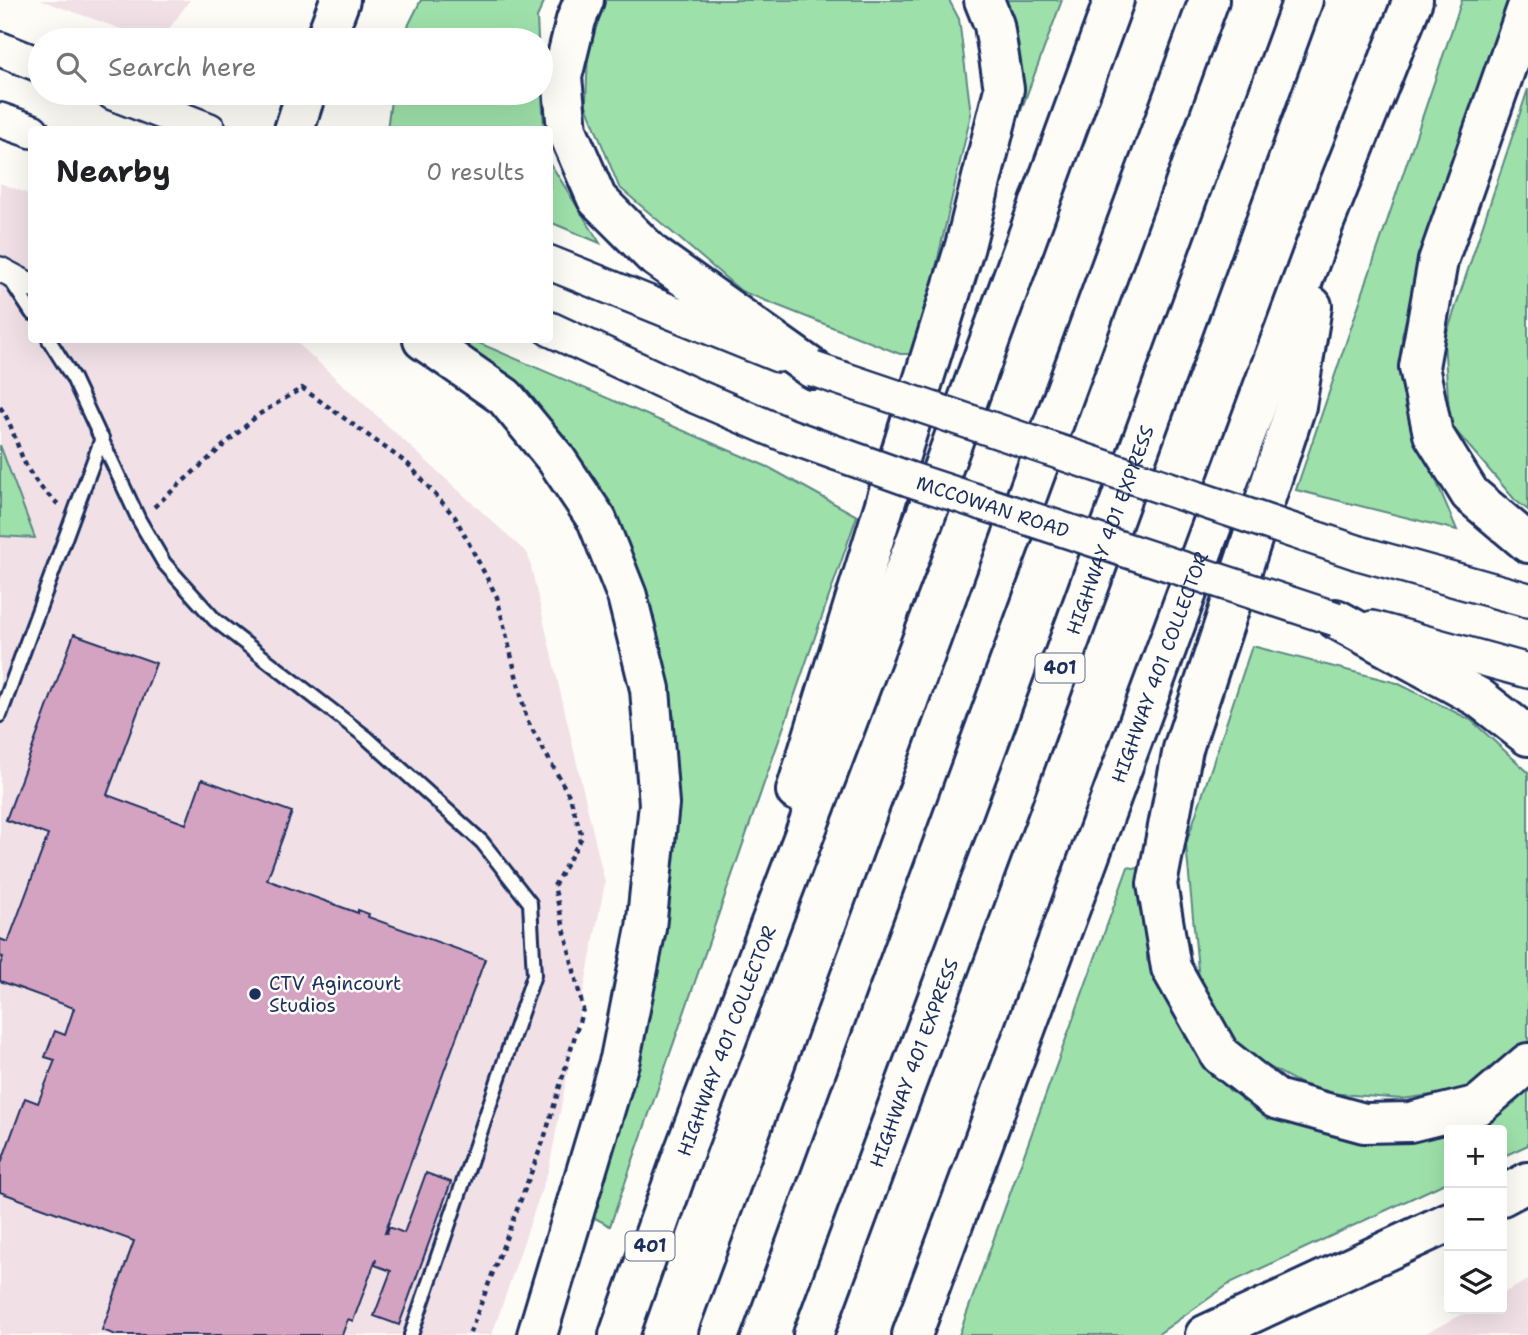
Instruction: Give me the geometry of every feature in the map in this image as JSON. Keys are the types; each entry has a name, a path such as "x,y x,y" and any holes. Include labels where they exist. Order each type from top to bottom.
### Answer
{"highway":[{"path":"330,28 340,0"},
{"path":"584,0 576,20 562,77 567,130 597,199 653,255 813,369"},
{"path":"682,1157 965,246 1004,89 995,25 984,0"},
{"name":"HIGHWAY 401 COLLECTOR","path":"619,1335 682,1157 931,501 1114,0"},
{"path":"719,1335 1209,0"},
{"name":"HIGHWAY 401 EXPRESS","path":"813,1335 1303,0"},
{"name":"HIGHWAY 401 COLLECTOR","path":"912,1335 1324,223 1413,0"},
{"path":"1528,5 1438,261 1419,367 1433,434 1470,494 1528,543"},
{"path":"295,126 302,105"},
{"path":"1324,223 1296,406 1183,749 1157,884 1171,968 1220,1055 1276,1098 1364,1123 1410,1122 1479,1105 1528,1063"},
{"path":"427,343 505,397 556,459 597,520 627,596 650,689 659,804 646,928 620,1059 537,1335"},
{"path":"1336,619 1478,697 1528,736"},
{"path":"1507,1193 1528,1182"},
{"path":"1205,1335 1444,1225"}],"main road":[{"path":"0,49 28,60"},
{"path":"144,105 199,126"},
{"path":"0,120 28,130"},
{"path":"553,264 813,369 1359,553 1528,600"},
{"name":"MCCOWAN ROAD","path":"553,331 786,435 909,480 1336,619 1528,671"}],"street":[{"path":"4,272 28,284"}],"lane":[{"path":"4,272 28,307"},
{"path":"51,343 73,378 139,520 164,563 215,620 366,737 482,842 530,903 534,975 411,1335"},
{"path":"0,715 7,677 102,438"}],"path":[{"path":"139,520 258,415 302,388 408,464 455,517 497,597 527,720 570,797 582,837 554,886 583,1009 544,1139 469,1335"},
{"path":"0,407 11,423 21,456 34,478 41,489 60,506"}],"shaded area":[{"path":"40,0 190,0 170,28 118,28"},
{"path":"0,183 28,194 28,343 297,343 528,554 605,883 549,1168 492,1335 0,1335"},
{"path":"1528,1280 1528,1335 1422,1335 1463,1314 1507,1314 1507,1291"}],"green space":[{"path":"421,0 545,0 537,17 537,28 407,28"},
{"path":"599,0 949,0 959,19 971,114 916,354 900,354 741,291 619,187 586,105 589,23"},
{"path":"996,0 1062,0 1019,116 1006,112"},
{"path":"1462,0 1509,0 1422,254 1402,336 1405,407 1457,530 1296,490"},
{"path":"1528,89 1528,510 1515,500 1450,424 1444,342"},
{"path":"390,105 543,105 544,126 387,126"},
{"path":"553,168 600,243 553,223"},
{"path":"456,343 479,343 768,467 857,516 610,1226 591,1216 658,964 674,717 618,524"},
{"path":"0,445 35,538 0,536"},
{"path":"1252,646 1397,683 1471,720 1528,772 1528,1044 1467,1090 1402,1099 1316,1092 1242,1052 1199,980 1186,844"},
{"path":"1128,867 1147,870 1147,960 1176,1013 1230,1091 1335,1136 1473,1122 1528,1081 1528,1145 1507,1155 1507,1125 1444,1125 1444,1183 1232,1282 1157,1335 959,1335"}],"building":[{"name":"CTV Agincourt Studios","path":"74,634 156,663 107,795 186,824 202,779 292,812 267,880 358,913 358,910 369,914 368,917 485,959 385,1233 389,1227 404,1233 426,1173 451,1182 399,1325 374,1316 391,1271 375,1265 376,1259 353,1321 348,1319 342,1335 116,1335 102,1330 134,1241 0,1192 0,1166 25,1098 38,1103 55,1060 45,1057 55,1031 65,1035 74,1008 0,981 3,957 0,956 0,939 8,942 48,835 6,820"}],"place":[{"name":"CTV Agincourt Studios","path":"255,994"}]}
